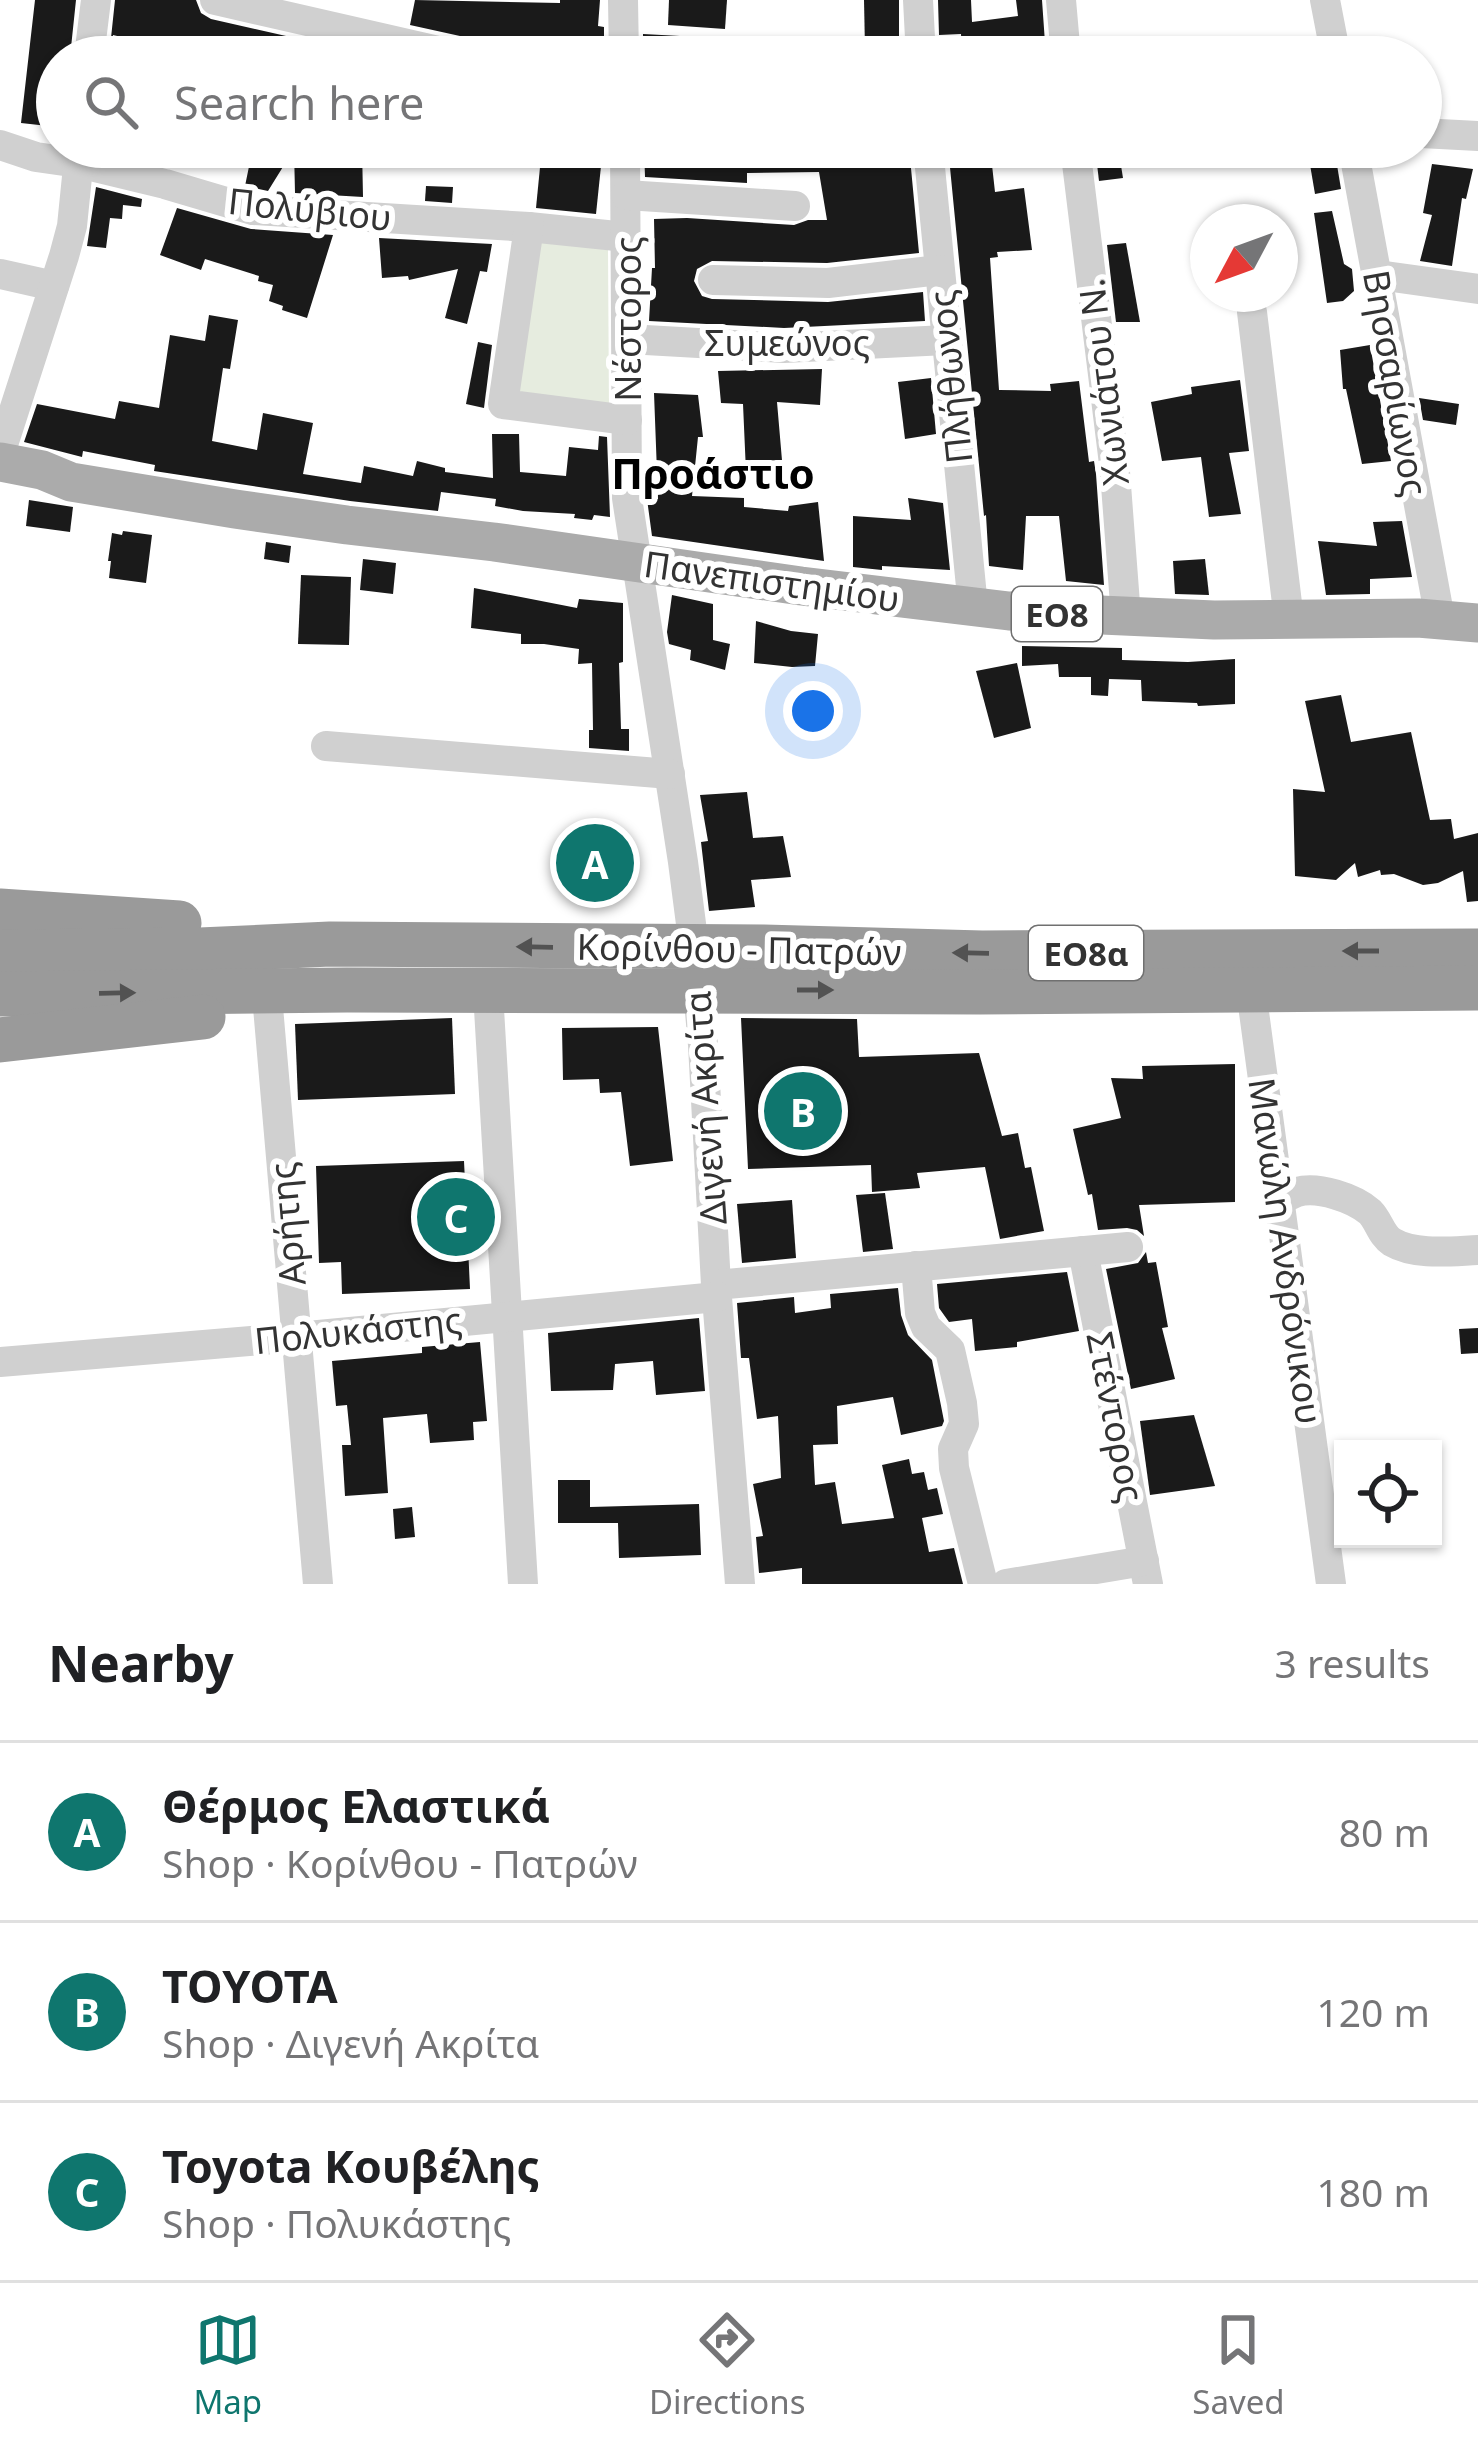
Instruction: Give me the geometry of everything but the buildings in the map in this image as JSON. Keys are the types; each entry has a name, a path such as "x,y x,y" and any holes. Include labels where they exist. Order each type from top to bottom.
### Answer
{"highway":[{"path":"0,910 196,925 330,944"},
{"name":"Κορίνθου - Πατρών","path":"0,952 330,944 980,992 1478,988"},
{"name":"Κορίνθου - Πατρών","path":"0,994 488,992 696,968 982,953 1478,951"},
{"path":"0,1040 209,1017 347,990"}],"main road":[{"name":"Πανεπιστημίου","path":"0,458 71,482 347,525 973,607 1126,617 1459,621"},
{"name":"Πανεπιστημίου","path":"0,482 71,482"}],"street":[{"path":"92,36 96,0"},
{"path":"215,0 319,13 395,36"},
{"path":"623,0 624,36"},
{"path":"918,0 920,36"},
{"path":"1061,0 1064,36"},
{"path":"1325,0 1332,36"},
{"path":"1442,134 1478,136"},
{"name":"Πολύβιου","path":"0,145 36,157"},
{"path":"0,458 71,226 78,168"},
{"name":"Πολύβιου","path":"120,168 253,210 626,237"},
{"name":"Νέστορος","path":"626,168 627,498 638,563"},
{"name":"Πλήθωνος","path":"930,168 973,607"},
{"name":"Χωνιάτου Ν.","path":"1078,168 1115,472 1126,617"},
{"name":"Βησσαρίωνος","path":"1357,168 1407,450 1459,621"},
{"path":"626,195 795,206"},
{"path":"530,227 502,404 627,420"},
{"path":"713,280 827,283 939,270"},
{"path":"0,274 54,286"},
{"path":"1378,275 1478,290"},
{"path":"1252,312 1288,620"},
{"name":"Συμεώνος","path":"628,339 784,348 946,340"},
{"name":"Διγενή Ακρίτα","path":"638,563 696,968 740,1584"},
{"path":"326,746 670,774"},
{"name":"Μανώλη Ανδρόνικου","path":"1251,990 1331,1584"},
{"path":"488,992 523,1584"},
{"name":"Αρήτης","path":"268,1007 318,1584"},
{"path":"1280,1200 1302,1191 1330,1194 1365,1208 1385,1236 1397,1244 1426,1250 1478,1250"},
{"name":"Πολυκάστης","path":"0,1362 507,1316 916,1266 1128,1246"},
{"name":"Στέντορος","path":"1083,1251 1146,1572"},
{"path":"916,1266 922,1319 948,1347 954,1362 964,1422 953,1449 954,1468 983,1584"},
{"path":"1006,1584 1146,1572"}],"shaded area":[{"path":"538,239 608,250 609,412 514,398"}],"place":[{"name":"Θέρμος Ελαστικά","path":"595,863"},
{"name":"TOYOTA","path":"803,1111"},
{"name":"Toyota Κουβέλης","path":"456,1217"}],"district":[{"name":"Προάστιο","path":"713,472"}]}
